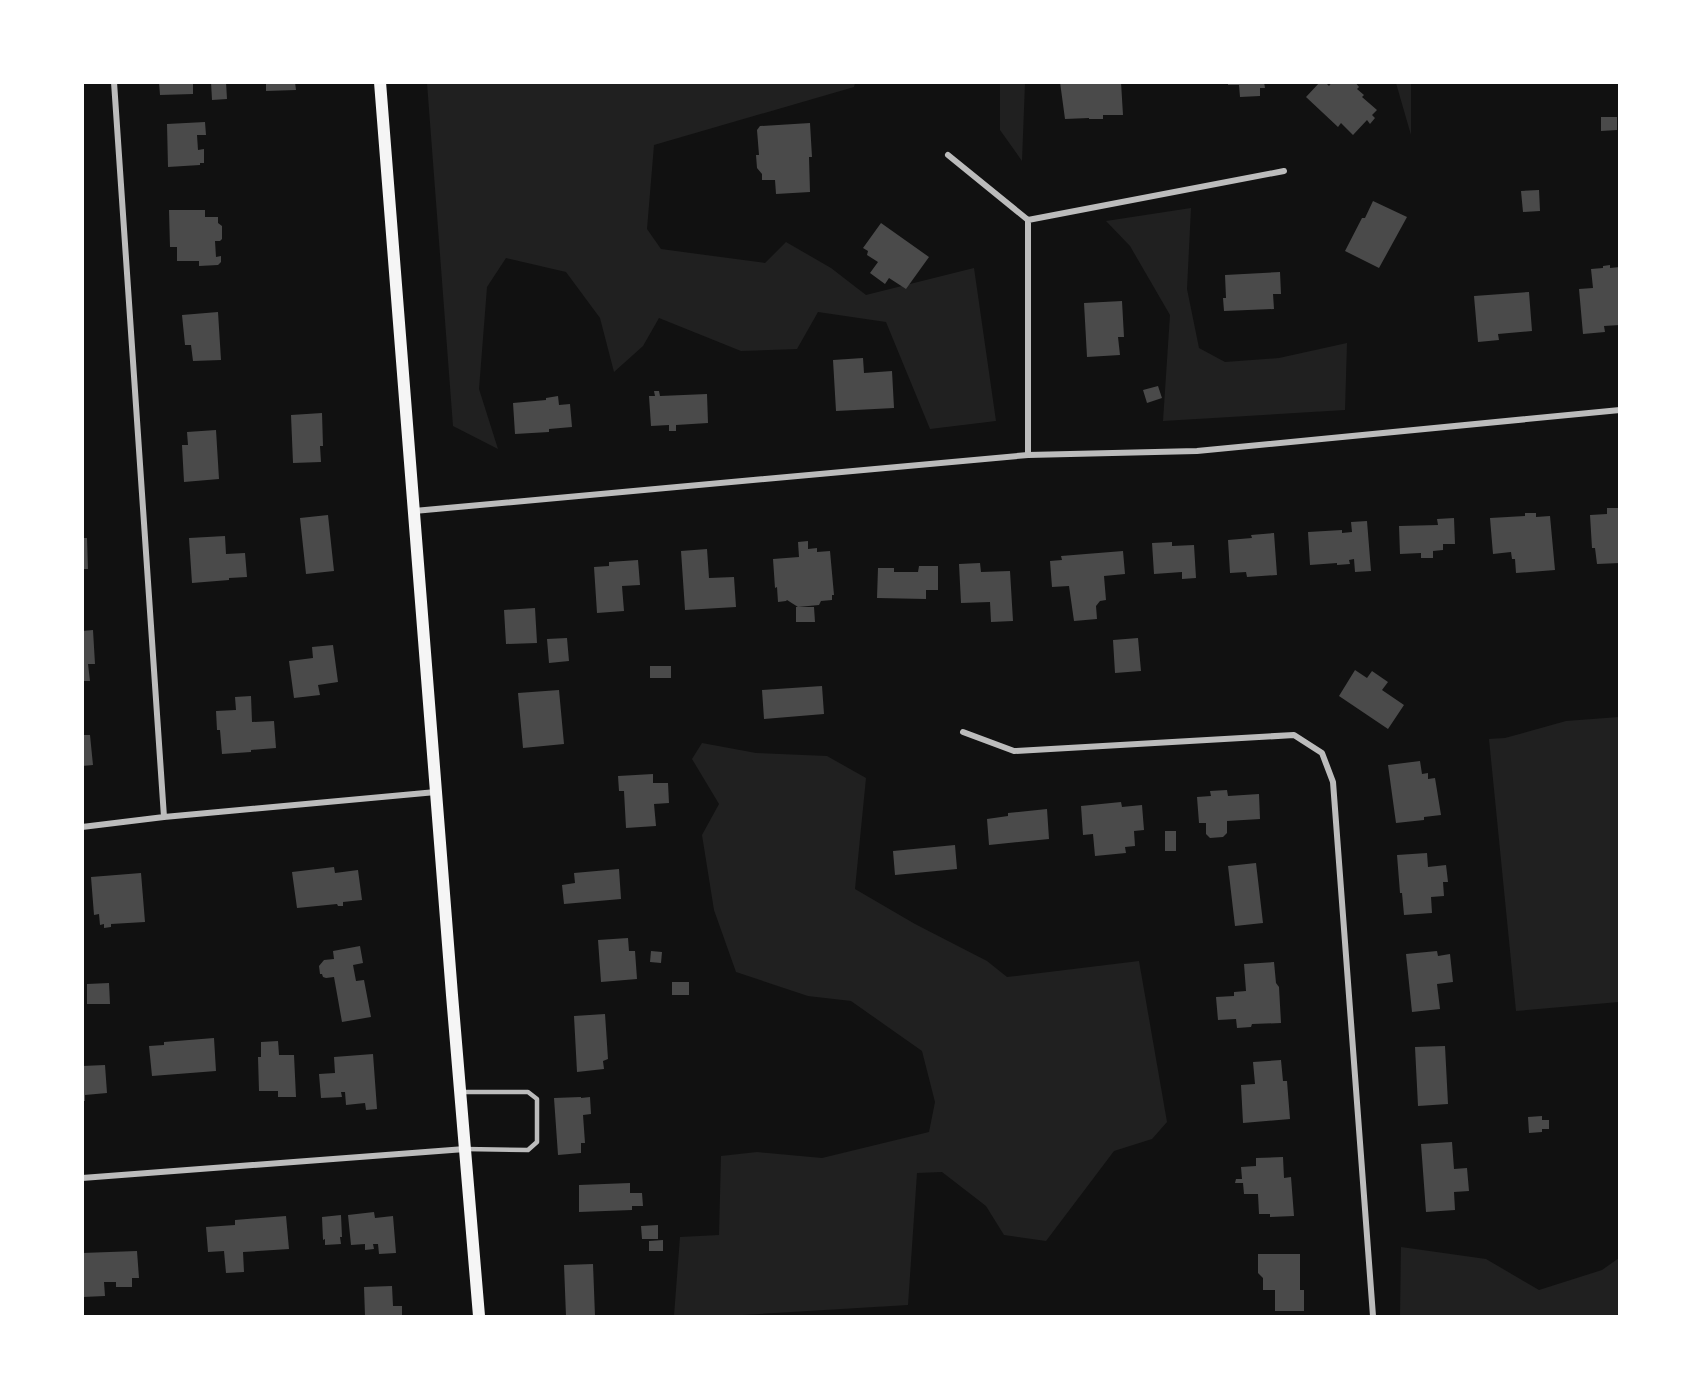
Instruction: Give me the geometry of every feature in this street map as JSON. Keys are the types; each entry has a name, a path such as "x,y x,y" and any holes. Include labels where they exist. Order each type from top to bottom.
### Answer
{"main road":[{"path":"380,82 480,1317"}],"street":[{"path":"114,82 164,818"},
{"path":"948,155 1028,220 1284,171"},
{"path":"1028,220 1028,455"},
{"path":"413,511 1028,455 1197,451 1620,410"},
{"path":"963,732 1014,751 1294,735 1322,753 1333,782 1373,1317"},
{"path":"82,827 436,792"},
{"path":"82,1178 465,1149"}],"lane":[{"path":"460,1092 528,1092 537,1099 537,1142 528,1150 465,1149"}],"shaded area":[{"path":"427,83 855,83 854,87 654,145 647,229 661,249 765,263 786,242 831,268 866,295 974,268 996,421 930,429 886,322 818,312 797,349 741,351 659,318 643,346 614,372 600,318 566,272 506,258 487,287 479,389 498,449 453,426"},
{"path":"1000,83 1025,83 1022,161 1000,130"},
{"path":"1396,83 1411,83 1411,135"},
{"path":"1191,208 1187,289 1199,348 1225,362 1279,358 1347,343 1345,410 1163,421 1170,315 1130,246 1106,221"},
{"path":"1619,717 1619,1002 1516,1011 1489,739 1505,738 1566,721"},
{"path":"702,743 756,753 827,756 866,778 855,889 915,924 987,961 1007,977 1139,961 1167,1122 1152,1139 1114,1151 1046,1241 1004,1235 986,1206 942,1172 917,1173 908,1305 726,1316 674,1316 680,1237 719,1235 721,1156 757,1152 822,1158 929,1132 935,1102 922,1051 851,1001 808,996 736,972 714,910 702,835 719,804 692,759"},
{"path":"1401,1247 1486,1259 1539,1290 1602,1270 1619,1258 1619,1316 1400,1316"}],"building":[{"path":"159,82 193,82 193,94 160,95"},
{"path":"211,82 226,82 227,99 212,100"},
{"path":"266,82 295,82 296,90 266,91"},
{"path":"1060,82 1121,82 1123,115 1103,115 1103,119 1065,119"},
{"path":"1228,82 1264,82 1265,88 1260,88 1260,96 1240,97 1239,85 1228,85"},
{"path":"1320,82 1325,82 1329,86 1332,82 1347,82 1348,84 1355,82 1359,87 1357,89 1364,95 1362,97 1377,110 1372,115 1375,118 1370,124 1367,120 1353,135 1341,123 1338,127 1306,97"},
{"path":"1601,117 1617,117 1617,130 1601,131"},
{"path":"205,122 206,135 197,135 198,150 204,149 204,163 168,167 167,124"},
{"path":"810,123 812,157 809,157 810,192 776,194 775,180 762,180 762,174 757,168 756,155 759,155 757,130 760,126"},
{"path":"1539,190 1540,211 1523,212 1521,191"},
{"path":"1373,201 1407,217 1379,268 1345,251"},
{"path":"169,210 205,210 205,217 218,217 218,223 222,226 222,239 215,241 216,257 221,256 221,262 218,265 199,266 199,261 177,261 177,247 170,247"},
{"path":"881,223 929,257 906,289 889,278 885,284 870,273 878,262 867,255 868,251 863,248"},
{"path":"1610,265 1610,268 1620,267 1620,325 1604,326 1605,332 1583,334 1579,289 1593,288 1591,269"},
{"path":"1280,272 1281,294 1273,294 1274,309 1224,311 1225,275"},
{"path":"1529,292 1532,331 1498,334 1499,340 1478,342 1474,296"},
{"path":"1122,301 1124,337 1118,337 1120,355 1087,357 1084,303"},
{"path":"218,312 221,360 193,361 191,345 185,345 182,315"},
{"path":"863,358 864,373 892,371 894,408 836,411 833,360"},
{"path":"1158,386 1162,398 1147,403 1143,390"},
{"path":"654,391 659,391 660,396 707,394 708,423 676,425 676,431 669,431 669,425 651,426 649,396 655,396"},
{"path":"558,396 559,405 570,404 572,427 549,429 549,432 515,434 513,403 546,400 546,398"},
{"path":"322,413 321,462 293,463 291,415"},
{"path":"216,430 219,479 184,482 182,445 188,445 187,432"},
{"path":"1607,508 1620,508 1620,563 1597,564 1595,548 1592,548 1590,515 1607,514"},
{"path":"1525,513 1536,513 1536,517 1550,516 1555,570 1516,573 1515,559 1512,559 1511,552 1493,554 1490,518 1525,516"},
{"path":"328,515 334,571 306,574 300,518"},
{"path":"1454,518 1455,544 1443,544 1443,550 1433,551 1433,558 1421,558 1421,553 1400,554 1399,526 1438,525 1437,519"},
{"path":"1367,521 1371,571 1355,572 1354,559 1349,560 1350,564 1310,565 1308,532 1342,530 1342,533 1352,532 1351,522"},
{"path":"1274,533 1277,575 1247,577 1246,572 1230,573 1228,540"},
{"path":"225,536 226,554 245,553 247,577 192,583 189,538"},
{"path":"82,538 87,538 88,569 82,569"},
{"path":"808,541 808,549 817,548 817,552 830,551 834,595 832,595 832,600 821,601 819,605 798,607 787,600 778,602 773,559 799,557 798,542"},
{"path":"1172,542 1172,546 1194,545 1196,578 1182,579 1182,572 1154,574 1152,543"},
{"path":"707,549 709,578 734,577 736,607 685,610 681,551"},
{"path":"1123,551 1125,574 1104,576 1106,600 1100,601 1096,606 1097,619 1074,621 1069,586 1052,587 1050,561 1062,560 1061,556"},
{"path":"638,560 640,585 622,586 624,611 597,613 594,567 609,566 609,562"},
{"path":"980,563 981,572 1010,571 1013,621 991,622 990,602 961,603 959,564"},
{"path":"919,566 938,566 938,590 926,590 926,599 877,598 878,568 894,568 894,572 918,572"},
{"path":"796,607 814,607 815,622 796,622"},
{"path":"535,608 537,643 506,644 504,610"},
{"path":"93,630 95,664 88,664 90,681 82,681 82,631"},
{"path":"567,638 569,661 549,663 547,639"},
{"path":"1138,638 1141,671 1115,673 1113,640"},
{"path":"333,645 338,682 318,685 320,695 294,698 289,661 313,658 312,647"},
{"path":"650,666 671,666 671,678 650,678"},
{"path":"1355,670 1367,678 1372,671 1388,682 1382,690 1404,705 1388,729 1339,696"},
{"path":"822,686 824,714 764,719 762,690"},
{"path":"559,690 564,744 523,748 518,693"},
{"path":"251,696 252,722 274,721 276,748 222,754 216,711 236,710 235,697"},
{"path":"82,735 90,735 93,765 82,766"},
{"path":"1420,761 1422,774 1428,773 1428,779 1435,778 1441,815 1424,817 1424,820 1396,823 1388,765"},
{"path":"653,774 653,783 668,783 669,803 654,804 656,826 626,828 624,791 619,791 618,776"},
{"path":"1227,790 1228,796 1259,794 1260,819 1227,821 1227,833 1223,837 1210,838 1206,834 1206,823 1199,823 1197,797 1211,796 1210,791"},
{"path":"1121,802 1122,807 1142,805 1144,830 1134,831 1135,846 1125,847 1126,853 1095,856 1093,834 1083,835 1081,806"},
{"path":"1047,809 1049,839 989,845 987,819 1008,816 1008,813"},
{"path":"1165,831 1176,831 1176,851 1165,851"},
{"path":"955,845 957,869 895,875 893,851"},
{"path":"1427,853 1428,867 1446,865 1448,882 1443,882 1444,896 1431,897 1432,913 1404,915 1397,855"},
{"path":"1256,863 1263,923 1235,926 1228,866"},
{"path":"334,867 335,873 358,870 362,900 343,902 343,906 337,904 297,908 292,872"},
{"path":"619,869 621,899 564,904 562,885 575,883 574,873"},
{"path":"141,873 145,922 111,924 111,927 104,928 104,924 100,925 99,914 94,915 91,877"},
{"path":"628,938 629,951 635,951 637,979 601,982 598,940"},
{"path":"360,946 363,963 353,965 356,981 364,980 371,1017 342,1022 334,977 323,977 319,966 324,960 334,959 333,951"},
{"path":"651,951 662,952 661,963 650,962"},
{"path":"1437,951 1438,956 1450,954 1453,982 1437,984 1440,1009 1412,1012 1406,954"},
{"path":"1274,962 1276,983 1279,987 1281,1023 1252,1024 1251,1027 1237,1028 1236,1019 1218,1020 1216,997 1234,996 1234,992 1246,991 1244,964"},
{"path":"672,982 689,982 689,995 672,995"},
{"path":"109,983 110,1004 87,1004 87,984"},
{"path":"605,1014 608,1059 603,1061 604,1069 577,1072 574,1016"},
{"path":"214,1038 216,1071 152,1076 149,1046 164,1045 164,1042"},
{"path":"278,1041 279,1055 294,1055 296,1097 278,1097 278,1091 259,1091 258,1057 261,1057 261,1042"},
{"path":"1445,1046 1448,1104 1418,1106 1415,1047"},
{"path":"373,1054 377,1109 366,1110 365,1103 346,1105 345,1092 341,1092 342,1097 321,1098 319,1074 335,1073 334,1057"},
{"path":"1281,1060 1283,1081 1287,1081 1290,1119 1243,1123 1241,1085 1255,1084 1253,1062"},
{"path":"105,1065 107,1093 85,1095 85,1101 82,1101 82,1066"},
{"path":"590,1097 591,1114 583,1115 585,1143 581,1143 581,1153 558,1155 554,1098"},
{"path":"1542,1116 1542,1120 1549,1120 1549,1129 1529,1133 1528,1117"},
{"path":"1452,1142 1454,1169 1467,1168 1469,1191 1454,1192 1455,1210 1426,1212 1421,1144"},
{"path":"1283,1157 1284,1178 1291,1177 1294,1216 1270,1217 1270,1214 1259,1214 1258,1194 1244,1194 1243,1183 1235,1183 1236,1179 1242,1179 1241,1167 1256,1166 1256,1158"},
{"path":"630,1183 630,1193 642,1193 643,1206 632,1206 632,1210 579,1212 579,1185"},
{"path":"374,1212 375,1218 393,1216 396,1253 379,1254 378,1244 373,1244 374,1249 365,1250 365,1244 351,1245 348,1215"},
{"path":"341,1215 341,1244 325,1245 322,1217"},
{"path":"286,1216 289,1249 243,1252 244,1272 226,1273 224,1251 208,1252 206,1227 235,1225 235,1220"},
{"path":"658,1225 658,1239 642,1239 641,1226"},
{"path":"663,1240 663,1251 649,1251 649,1241"},
{"path":"137,1251 139,1278 132,1278 132,1287 116,1287 116,1282 104,1282 105,1296 83,1297 82,1253"},
{"path":"1258,1254 1300,1254 1300,1290 1304,1290 1304,1311 1275,1311 1275,1290 1263,1290 1263,1278 1258,1273"},
{"path":"593,1264 595,1316 566,1316 564,1265"},
{"path":"392,1286 393,1306 402,1306 402,1316 365,1316 364,1287"}]}
